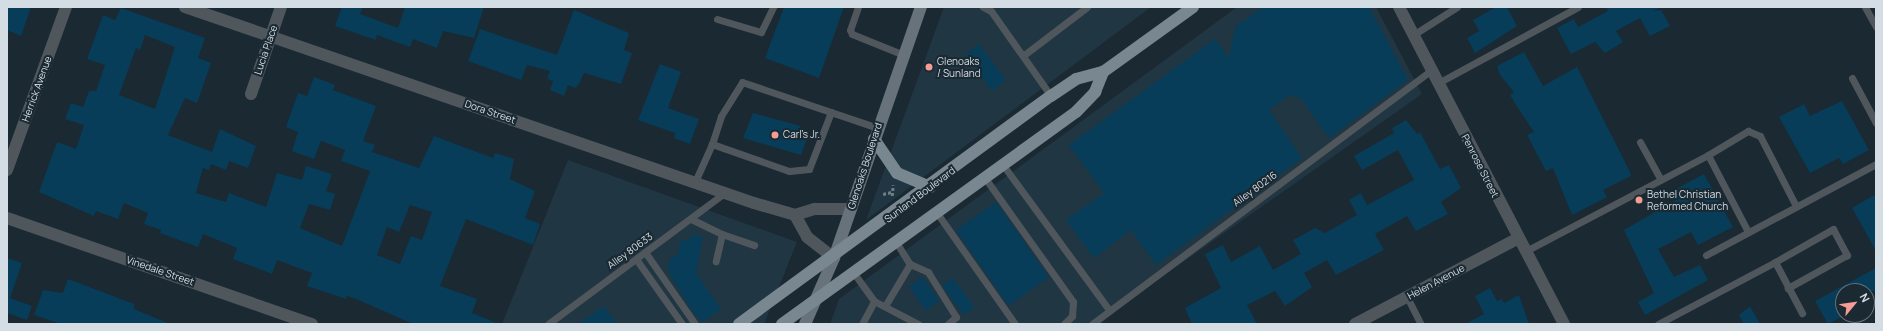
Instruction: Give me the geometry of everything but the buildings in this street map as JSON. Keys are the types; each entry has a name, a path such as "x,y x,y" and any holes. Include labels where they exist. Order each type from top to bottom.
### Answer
{"main road":[{"name":"Glenoaks Boulevard","path":"805,324 813,301 834,258 876,133 921,7"},
{"name":"Sunland Boulevard","path":"739,324 834,258 1051,96 1076,79 1103,72 1187,9"},
{"path":"782,324 1076,112 1095,92 1103,72"},
{"path":"876,133 897,173 930,187"}],"street":[{"name":"Herrick Avenue","path":"7,170 66,7"},
{"name":"Dora Street","path":"185,7 271,38 355,64 723,194 795,216"},
{"name":"Lucia Place","path":"251,94 281,7"},
{"name":"Penrose Street","path":"1399,7 1517,239 1564,324"},
{"path":"834,258 807,238 795,216 815,209 851,209"},
{"name":"Vinedale Street","path":"7,218 312,324"},
{"name":"Helen Avenue","path":"1355,324 1517,239"}],"lane":[{"path":"717,19 761,32 773,7"},
{"path":"858,7 850,30 852,34 904,55"},
{"path":"983,7 991,9 1024,54 1051,96"},
{"path":"1024,54 1087,7"},
{"path":"1413,35 1457,7"},
{"path":"1438,83 1578,7"},
{"path":"1865,7 1876,27"},
{"name":"Alley 80216","path":"1092,324 1108,310 1431,70"},
{"path":"1852,78 1876,123"},
{"path":"694,184 712,144 721,116 742,82 831,112 876,133"},
{"path":"712,144 789,171 809,169 831,112"},
{"path":"1524,252 1708,155 1748,131 1760,136 1796,206"},
{"path":"1640,142 1661,180"},
{"path":"1708,155 1748,232"},
{"path":"1706,255 1876,164"},
{"path":"1003,166 1108,310"},
{"path":"985,178 1073,302 1072,316 1064,324"},
{"name":"Alley 80633","path":"548,324 723,194"},
{"path":"937,213 1015,324"},
{"path":"691,219 722,234 754,245"},
{"path":"1658,324 1775,262 1833,229 1847,255 1788,288"},
{"path":"716,261 722,234"},
{"path":"896,242 910,264 928,272 956,317 948,324"},
{"path":"645,252 695,324"},
{"path":"636,259 682,324"},
{"path":"1775,262 1802,313"},
{"path":"884,306 910,264"},
{"path":"853,272 874,301 918,324"},
{"path":"1407,297 1421,324"},
{"path":"862,324 874,301"}],"path":[{"path":"883,194 892,192"}],"shaded area":[{"path":"944,7 1151,7 866,220"},
{"path":"1237,7 1376,7 1422,94 1095,324 830,324 839,299"},
{"path":"568,160 797,242 764,324 502,324"}],"place":[{"name":"Glenoaks / Sunland","path":"929,67"},
{"name":"Carl's Jr.","path":"775,135"},
{"name":"Bethel Christian Reformed Church","path":"1639,200"}]}
